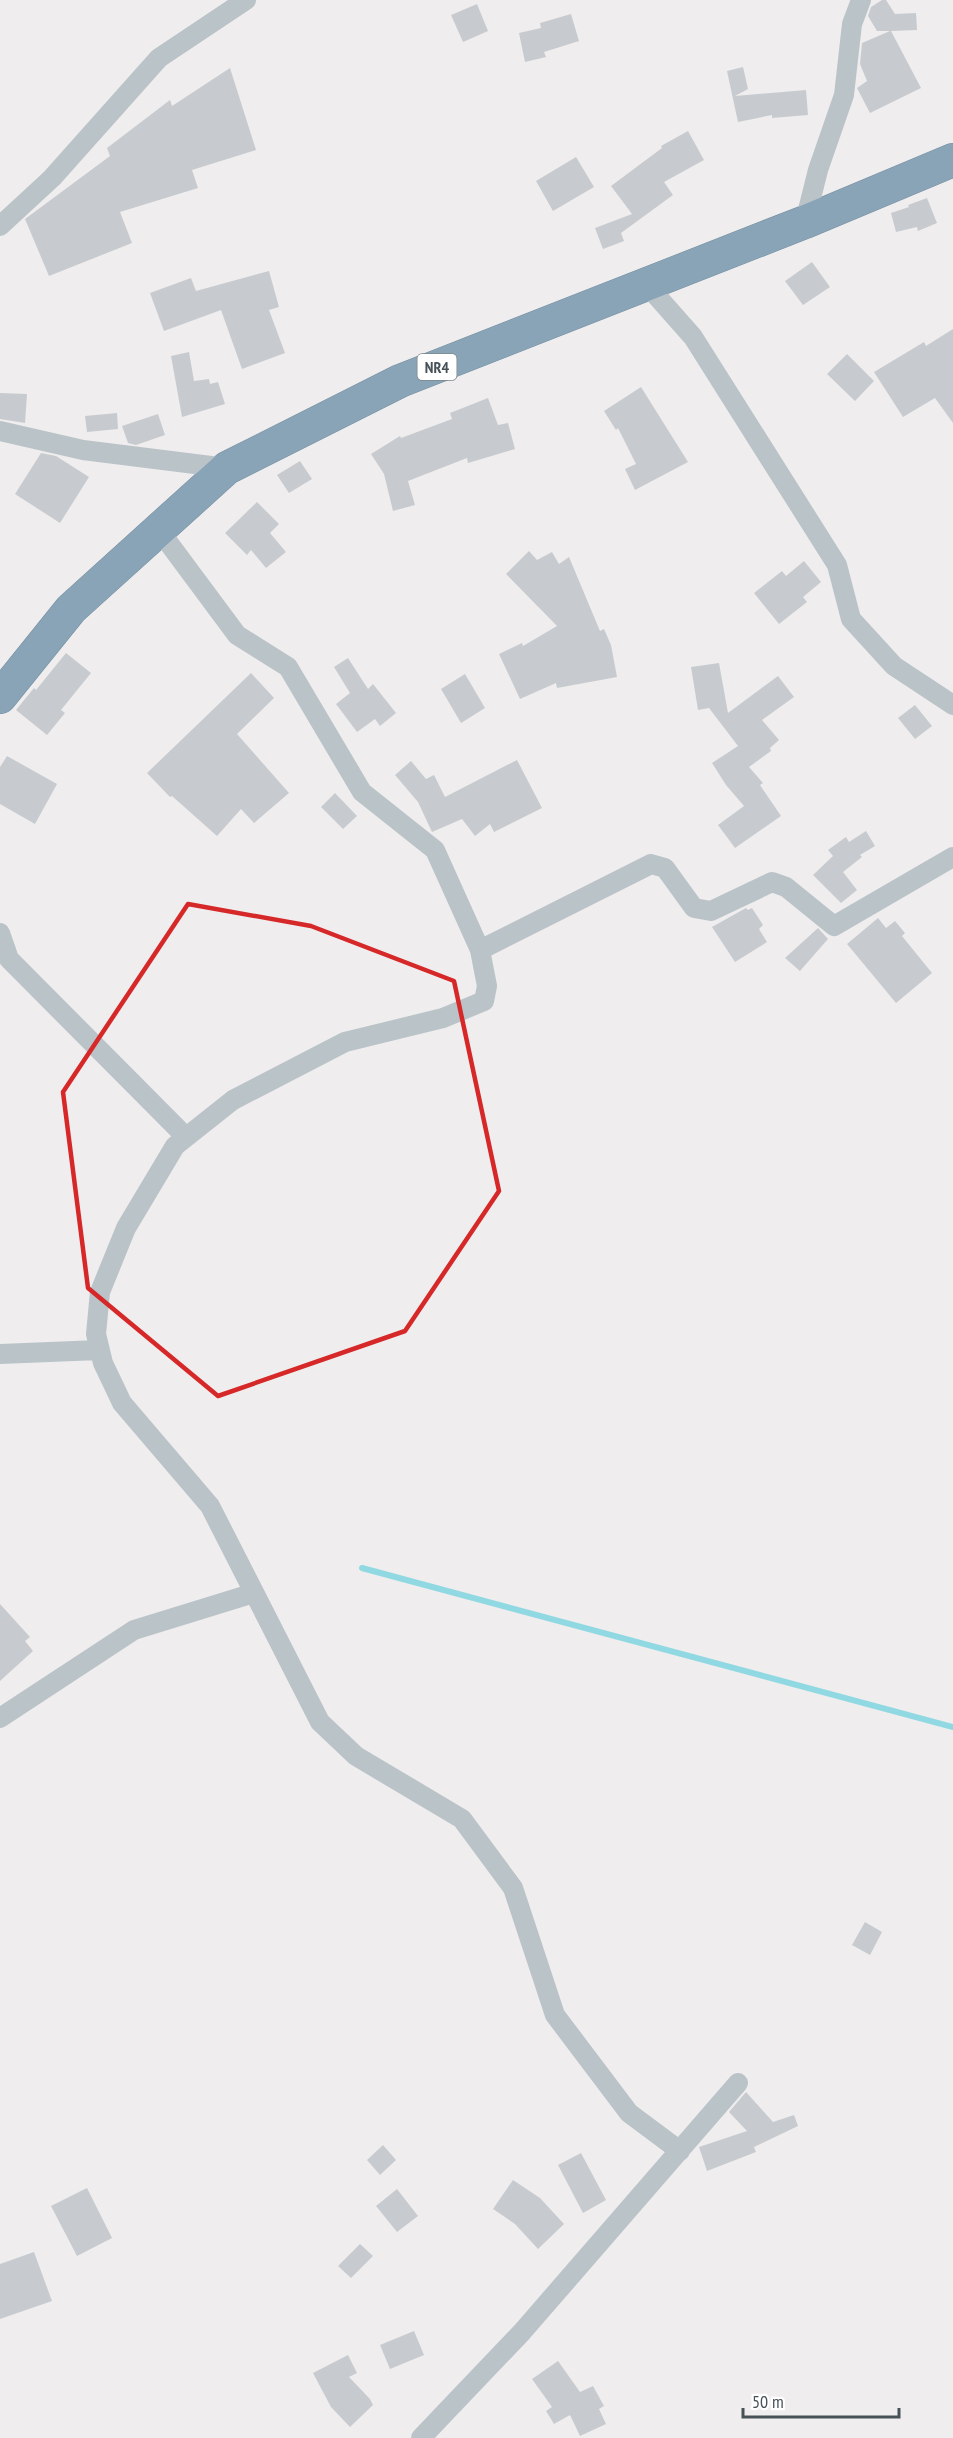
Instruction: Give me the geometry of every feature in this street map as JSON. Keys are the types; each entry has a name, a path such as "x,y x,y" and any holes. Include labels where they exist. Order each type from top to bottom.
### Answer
{"highway":[{"name":"NR4","path":"0,696 71,609 227,468 400,381 805,222 953,160"}],"street":[{"path":"0,226 52,178 159,58 246,0"},
{"path":"805,222 818,170 844,95 852,24 861,0"},
{"path":"647,285 693,337 837,565 851,619 894,666 953,705"},
{"path":"0,431 83,450 227,468"},
{"path":"159,530 237,635 288,667 362,792 435,850 480,950 487,986 484,1001 443,1018 345,1042 233,1100 175,1146 122,1239 100,1293 96,1334 103,1363 122,1403 210,1506 320,1722 356,1756 462,1819 513,1888 555,2015 629,2113 680,2151"},
{"path":"480,950 651,864 665,868 694,908 711,911 772,882 786,887 834,926 953,857"},
{"path":"0,933 9,959 186,1137"},
{"path":"0,1354 99,1350"},
{"path":"0,1718 134,1630 254,1593"},
{"path":"421,2438 522,2332 738,2083"}],"highlighted area":[{"path":"188,904 311,926 454,981 499,1191 405,1331 218,1396 88,1288 63,1092"}],"building":[{"path":"886,0 895,14 916,13 917,30 891,31 921,88 870,113 857,88 867,81 860,64 862,43 890,31 877,31 868,16 871,7"},
{"path":"477,4 488,31 463,42 451,15"},
{"path":"571,14 579,41 544,52 546,57 525,62 519,33 541,28 540,23"},
{"path":"743,67 748,89 735,96 806,90 808,115 772,118 772,115 738,122 727,71"},
{"path":"230,68 256,150 192,170 198,188 120,212 132,243 49,276 25,219 110,156 107,148 170,100 172,106"},
{"path":"688,131 704,160 664,182 673,195 621,233 624,241 603,249 595,228 632,214 611,186 662,148 661,146"},
{"path":"576,157 594,187 553,211 536,181"},
{"path":"927,198 937,223 918,231 917,227 896,232 891,213"},
{"path":"812,262 830,287 803,305 785,281"},
{"path":"269,271 279,307 269,310 285,353 242,369 221,310 164,331 150,293 191,278 196,291"},
{"path":"953,329 953,423 935,398 903,417 874,372 924,342 926,346"},
{"path":"189,352 194,381 209,379 210,384 218,382 225,404 182,417 171,356"},
{"path":"847,354 874,381 855,401 827,374"},
{"path":"641,387 688,462 635,490 625,469 636,464 618,428 616,430 604,411"},
{"path":"0,393 27,394 25,423 0,419"},
{"path":"488,398 498,425 508,423 515,449 468,463 467,458 408,481 415,505 393,511 384,474 371,454 400,436 401,438 452,419 450,413"},
{"path":"117,413 118,429 87,432 85,416"},
{"path":"158,414 165,435 136,445 128,443 122,426"},
{"path":"41,453 56,456 89,477 60,523 15,494"},
{"path":"300,461 312,479 289,493 277,475"},
{"path":"257,502 279,524 270,533 286,552 266,568 251,550 247,555 225,533"},
{"path":"529,551 537,560 552,552 559,564 569,557 600,631 604,629 611,645 617,677 557,688 556,683 520,699 499,654 522,643 523,646 557,626 506,574"},
{"path":"804,561 821,582 803,597 807,602 779,624 754,593 782,571 786,576"},
{"path":"66,653 91,673 61,710 65,713 47,735 16,710 34,688 36,690"},
{"path":"348,658 368,689 373,684 396,713 380,726 375,719 357,732 336,704 350,693 334,667"},
{"path":"719,663 728,713 778,676 794,697 762,720 779,740 770,748 771,751 749,767 763,783 760,785 781,816 735,848 718,825 744,806 726,785 712,763 738,746 709,708 698,710 691,667"},
{"path":"251,673 274,698 237,734 289,793 254,823 241,809 217,836 172,796 170,797 147,773"},
{"path":"465,674 485,708 461,723 441,689"},
{"path":"915,705 932,726 915,739 898,718"},
{"path":"7,756 57,784 35,824 0,804 0,767"},
{"path":"517,760 542,808 494,832 490,824 475,836 462,819 432,832 418,802 395,775 411,761 426,779 434,775 445,797"},
{"path":"335,793 357,816 343,829 321,807"},
{"path":"866,831 875,846 860,855 862,857 843,872 857,890 841,903 813,875 833,856 828,850 846,837 849,842"},
{"path":"746,908 748,910 752,908 763,925 759,929 767,942 735,962 712,927"},
{"path":"878,918 886,928 895,921 905,933 902,936 932,973 896,1003 847,944"},
{"path":"818,928 828,939 800,971 785,958"},
{"path":"0,1604 30,1637 25,1641 33,1651 0,1681"},
{"path":"865,1922 882,1932 870,1955 852,1945"},
{"path":"746,2092 773,2122 794,2115 798,2126 754,2147 756,2152 707,2171 699,2147 747,2131 729,2112"},
{"path":"383,2145 396,2160 380,2175 367,2160"},
{"path":"581,2153 606,2200 583,2213 558,2165"},
{"path":"513,2180 540,2198 564,2224 538,2249 515,2224 493,2209"},
{"path":"87,2188 112,2238 77,2256 51,2206"},
{"path":"397,2189 418,2216 397,2232 376,2206"},
{"path":"360,2244 373,2256 351,2278 338,2266"},
{"path":"34,2252 52,2301 0,2319 0,2264"},
{"path":"414,2331 424,2355 390,2369 380,2345"},
{"path":"348,2355 357,2373 349,2377 373,2405 350,2427 331,2407 313,2373"},
{"path":"558,2361 580,2392 593,2386 604,2406 599,2409 606,2424 580,2436 570,2415 554,2424 546,2411 552,2407 532,2379"}],"waterway":[{"path":"362,1568 953,1727"}]}
